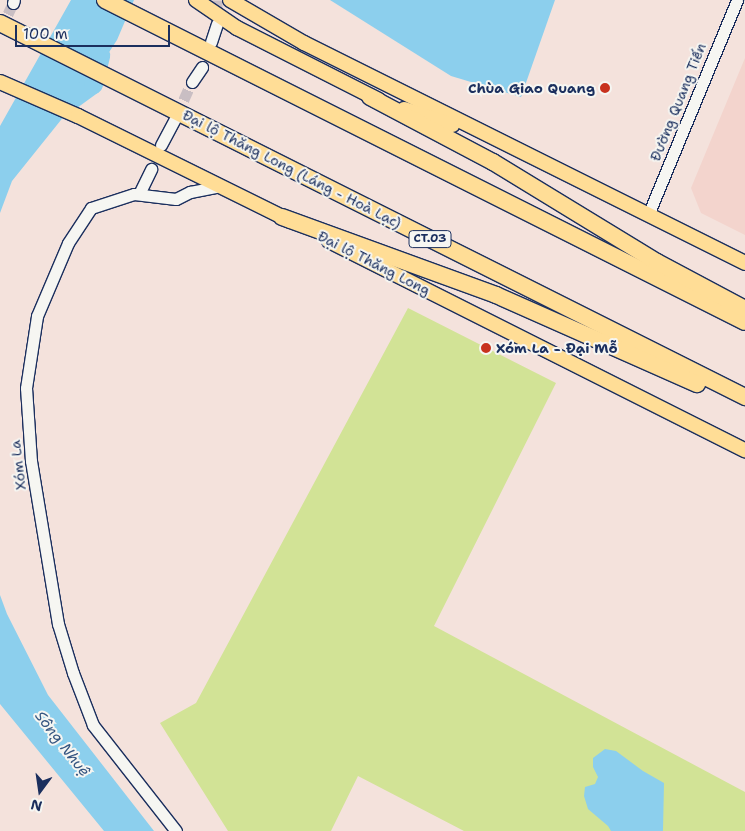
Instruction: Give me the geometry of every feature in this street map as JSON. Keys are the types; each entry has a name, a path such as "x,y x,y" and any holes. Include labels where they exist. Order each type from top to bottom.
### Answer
{"highway":[{"path":"106,0 745,322"},
{"name":"Đại lộ Thăng Long (Láng - Hoà Lạc)","path":"0,23 745,397"},
{"path":"370,97 493,162 657,262 745,309"},
{"path":"282,217 496,295 745,407"}],"main road":[{"path":"196,0 237,28 370,97 500,142"},
{"path":"230,0 304,43 745,263"},
{"name":"Đại lộ Thăng Long","path":"6,85 78,116 220,186 745,450"}],"street":[{"name":"Đường Quang Tiến","path":"648,214 737,0"},
{"path":"212,42 217,24"},
{"path":"192,82 202,67"},
{"path":"161,145 177,114"},
{"path":"140,194 151,169"},
{"name":"Xóm La","path":"176,831 93,725 58,624 30,461 26,388 36,316 68,243 91,208 140,194 147,197 176,199 190,192 220,186"}],"shaded area":[{"path":"745,58 745,235 701,213 691,188"}],"green space":[{"path":"408,308 556,383 434,626 745,792 745,831 464,831 358,776 331,831 228,831 160,723 196,703"}],"water":[{"path":"71,0 134,0 117,40 81,95 12,181 0,213 0,126"},
{"path":"330,0 555,0 521,97 451,76"},
{"path":"0,595 7,614 48,695 154,831 104,831 0,704"},
{"path":"605,749 616,751 643,771 664,783 663,831 611,831 608,826 588,809 584,796 585,787 595,784 598,777 593,767 593,758"}],"waterway":[{"name":"Sông Nhuệ","path":"65,104 93,84 100,55"}],"tunnel":[{"path":"217,0 217,20"},
{"path":"1,29 13,3"},
{"path":"177,115 192,82"}],"place":[{"name":"Chùa Giao Quang","path":"605,88"},
{"name":"Xóm La - Đại Mỗ","path":"486,348"}]}
